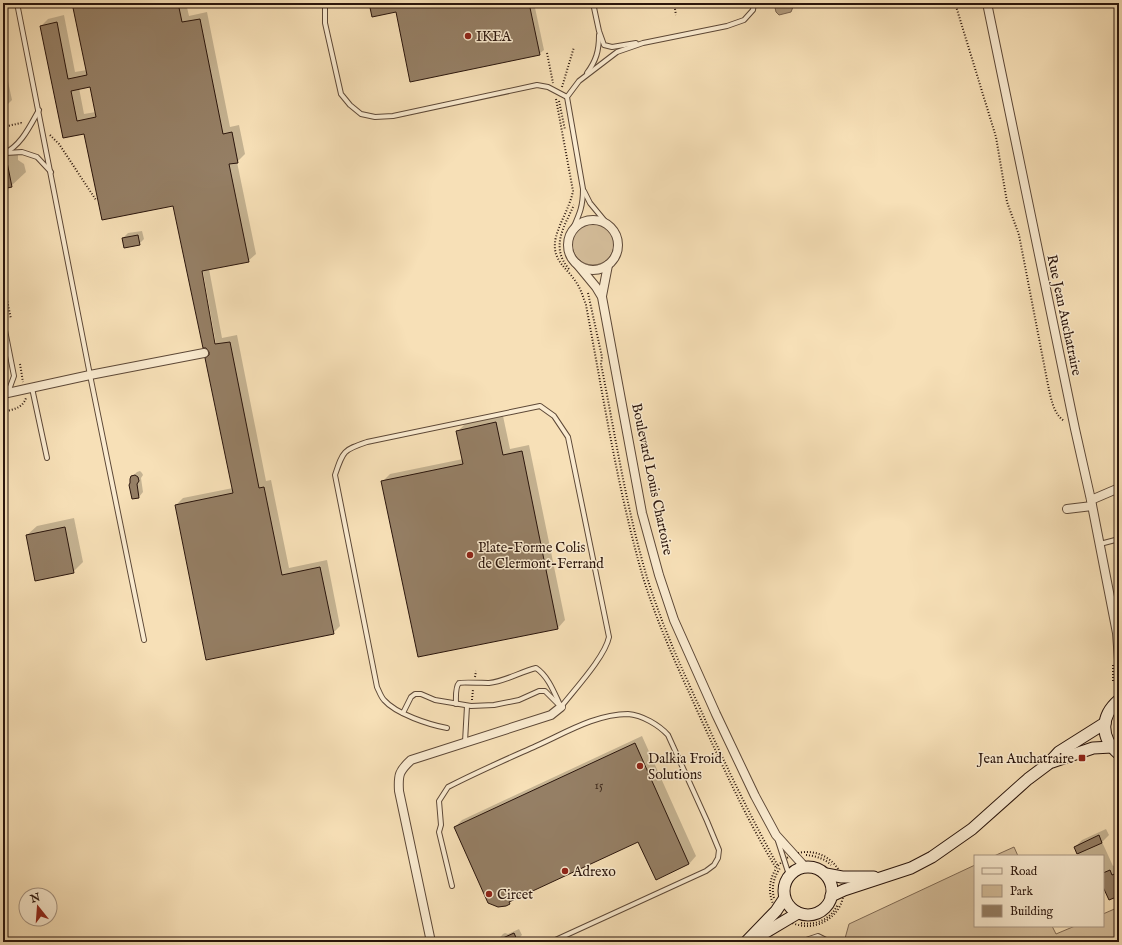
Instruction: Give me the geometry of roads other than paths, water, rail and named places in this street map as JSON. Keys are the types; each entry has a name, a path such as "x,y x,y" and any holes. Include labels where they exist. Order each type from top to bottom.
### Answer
{"main road":[{"path":"1115,751 1105,736 1105,723 1108,712 1118,698"},
{"path":"784,899 792,910 798,913 812,915 819,912 839,893 911,868 932,857 972,829 1028,779 1048,764 1059,752 1105,723"},
{"path":"1048,764 1093,748 1115,751"},
{"path":"747,942 777,910 784,899 784,886 789,875 793,871 804,866 812,866 826,874 841,877 887,877"},
{"path":"826,874 832,888 839,893"},
{"path":"747,942 798,913"}],"street":[{"name":"Rue Jean Auchatraire","path":"987,3 1075,429 1092,503 1118,636 1119,660"},
{"path":"577,264 592,270 600,269 608,265 614,259 617,252 617,238 609,226 596,220 581,222 571,233 568,241 568,250 571,258 596,286 602,297"},
{"path":"602,297 608,265"},
{"name":"Boulevard Louis Chartoire","path":"602,297 642,513 659,575 674,620 754,796 776,834 804,866"},
{"path":"3,393 204,353"},
{"path":"1067,509 1092,503 1119,488"},
{"path":"431,942 399,791 398,776 404,766 411,760 551,715 561,707"}],"lane":[{"path":"17,3 144,640"},
{"path":"325,3 325,23 341,94 350,105 361,114 375,117 393,116 538,85 548,87 567,97"},
{"path":"593,3 599,31 604,45 608,46 643,43 727,26 744,20 753,10 754,3"},
{"path":"584,77 596,60 598,53 599,31"},
{"path":"571,233 583,204 583,189 567,97 572,89 584,77 617,52 643,43"},
{"path":"4,154 17,144 39,110"},
{"path":"4,154 22,152 37,156 51,172"},
{"path":"583,189 590,203 609,226"},
{"path":"3,320 14,376 10,387 3,393"},
{"path":"28,388 47,458"},
{"path":"447,728 431,725 403,712 384,700 377,687 335,475 341,456 350,448 367,442 540,406 554,416 568,437 608,637 607,646 561,707"},
{"path":"1099,544 1119,539"},
{"path":"456,704 457,685 459,683 492,682 515,676 536,668 543,674 553,689 561,707"},
{"path":"403,712 411,697 415,694 421,694 435,700 467,706 494,705 519,700 539,691 545,691 561,707"},
{"path":"465,743 467,706"},
{"path":"452,886 439,832 441,825 439,801 448,787 587,723 613,715 630,714 642,718 657,726 668,736 719,850 718,858 714,865 706,871 551,942"},
{"path":"776,834 789,875"},
{"path":"800,942 818,936 830,942"}],"place":[{"name":"IKEA","path":"468,36"},
{"name":"Plate-Forme Colis de Clermont-Ferrand","path":"470,555"},
{"name":"Jean Auchatraire","path":"1082,758"},
{"name":"Dalkia Froid Solutions","path":"640,766"},
{"name":"Adrexo","path":"565,871"},
{"name":"Circet","path":"489,894"}]}
